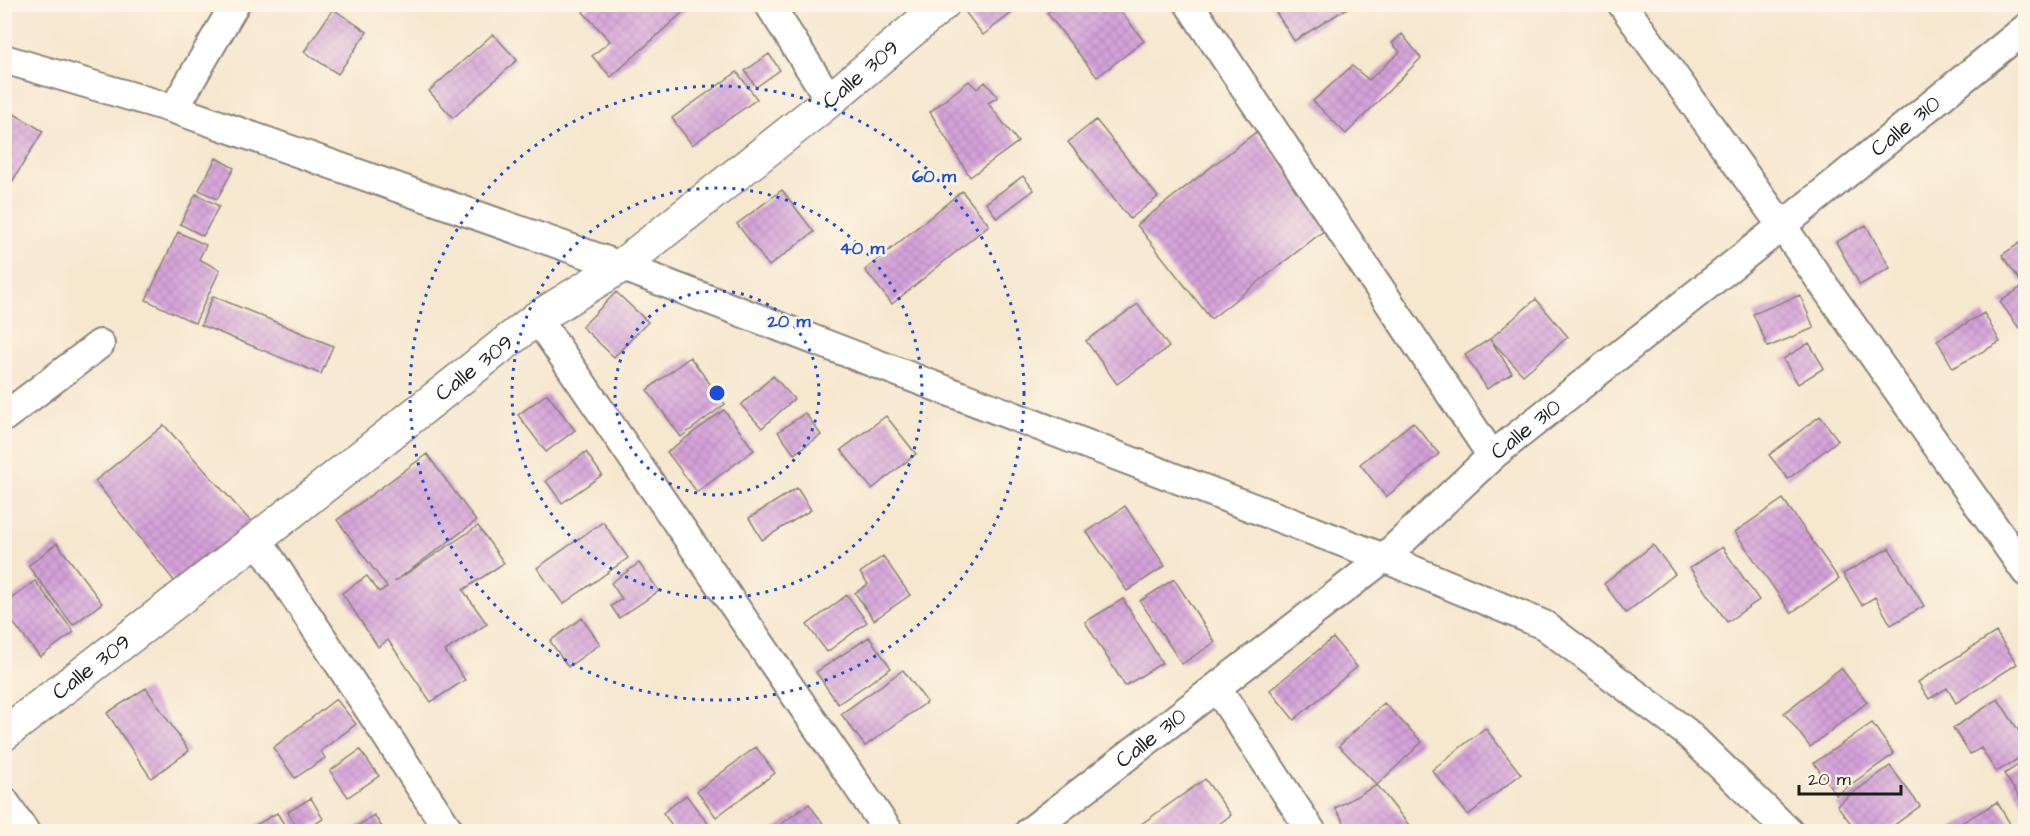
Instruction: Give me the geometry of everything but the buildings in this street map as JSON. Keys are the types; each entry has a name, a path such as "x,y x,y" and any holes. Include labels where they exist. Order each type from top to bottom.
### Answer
{"street":[{"path":"174,109 235,4"},
{"path":"769,4 830,100"},
{"name":"Calle 309","path":"4,734 257,539 537,318 621,266 830,100 943,4"},
{"path":"1189,4 1492,456"},
{"path":"1622,4 1782,226 2025,572"},
{"name":"Calle 310","path":"1029,831 1383,558 1492,456 1782,226 2025,28"},
{"path":"4,59 174,109 621,266 1383,558 1544,625 1686,732 1789,831"},
{"path":"537,318 889,831"},
{"path":"4,417 100,344"},
{"path":"257,539 450,831"},
{"path":"1216,687 1312,831"},
{"path":"4,801 25,831"}]}
